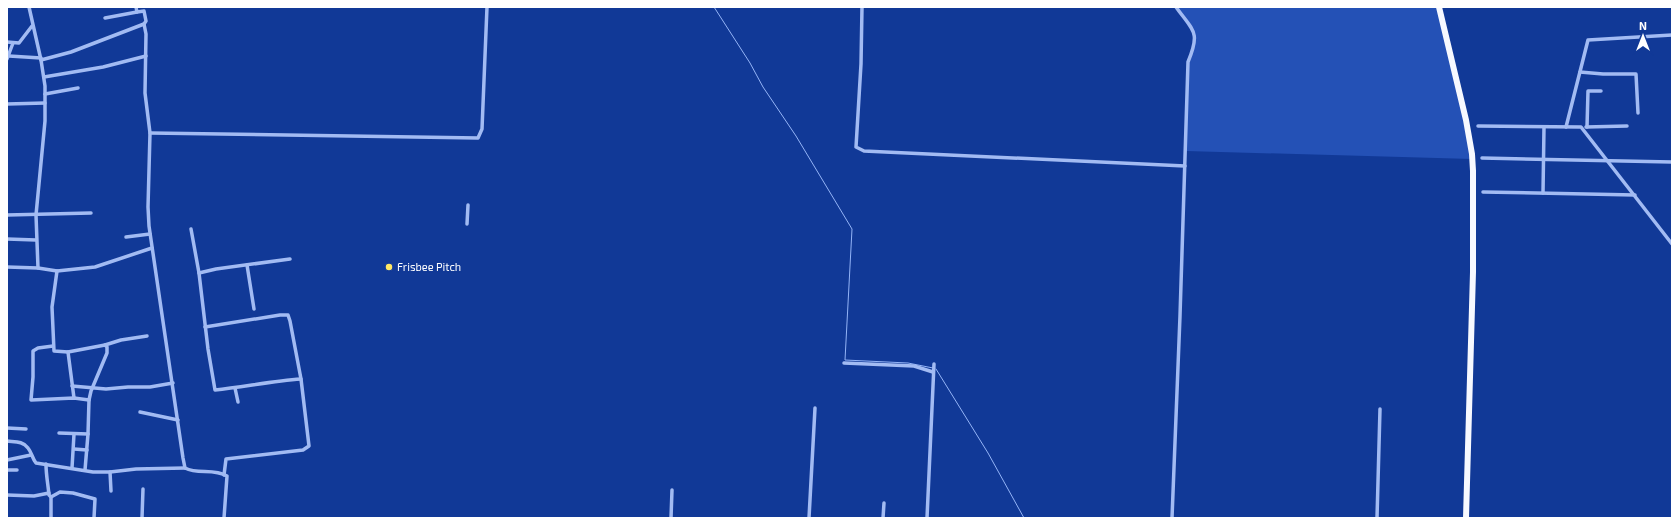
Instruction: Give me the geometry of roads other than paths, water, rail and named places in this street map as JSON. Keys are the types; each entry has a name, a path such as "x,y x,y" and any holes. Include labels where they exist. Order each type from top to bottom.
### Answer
{"highway":[{"path":"1439,7 1466,120 1472,154 1473,171 1473,272 1466,518"}],"street":[{"path":"30,7 32,26 41,59 45,94 45,120 36,215 38,268"},
{"path":"136,7 137,12"},
{"path":"150,133 478,138 482,129 487,7"},
{"path":"862,7 861,64 856,146 860,150 1186,166"},
{"path":"1172,518 1186,166 1188,62 1193,50 1195,39 1193,30 1176,7"},
{"path":"105,18 144,11 146,21 144,24 146,56 145,93 150,133 148,207 150,234 186,468"},
{"path":"13,42 8,57 41,59 70,52 144,24"},
{"path":"7,42 19,43 32,26"},
{"path":"1566,127 1588,40 1672,35"},
{"path":"44,77 103,67 146,56"},
{"path":"1580,72 1636,74 1638,113"},
{"path":"45,94 78,88"},
{"path":"1587,127 1588,91 1601,91"},
{"path":"7,104 45,104"},
{"path":"1478,126 1627,126"},
{"path":"1543,193 1544,127"},
{"path":"1581,127 1672,244"},
{"path":"1482,158 1544,161 1672,162"},
{"path":"1483,192 1635,195"},
{"path":"467,224 468,205"},
{"path":"7,215 92,213"},
{"path":"191,229 199,273 205,327 215,390 278,380 301,379"},
{"path":"126,237 150,234"},
{"path":"7,239 36,240"},
{"path":"7,267 38,268 57,271 95,267 152,248"},
{"path":"199,273 290,259"},
{"path":"247,265 254,308"},
{"path":"57,271 52,307 54,351 68,352 105,345 117,340 146,336"},
{"path":"205,327 288,315 301,379 308,446 302,450 226,459 224,475"},
{"path":"85,470 89,400 92,388 107,353 107,347 105,345"},
{"path":"53,346 38,348 33,351 33,377 30,400 74,398 89,400"},
{"path":"68,352 74,398"},
{"path":"844,363 914,366 933,372"},
{"path":"927,518 934,364"},
{"path":"72,386 106,389 150,387 173,383"},
{"path":"235,388 238,402"},
{"path":"810,518 815,408"},
{"path":"1377,518 1380,409"},
{"path":"140,412 178,420"},
{"path":"7,428 26,429"},
{"path":"59,434 88,434"},
{"path":"72,468 74,434"},
{"path":"7,441 20,442 29,448 36,463 110,472 136,469 186,468 191,471 220,472 227,476 224,518"},
{"path":"74,449 87,450"},
{"path":"7,460 31,455"},
{"path":"46,464 51,518"},
{"path":"7,470 17,470"},
{"path":"110,472 111,491"},
{"path":"142,518 143,489"},
{"path":"671,518 672,490"},
{"path":"7,495 34,496 50,495 60,492 74,493 96,499 94,518"},
{"path":"883,518 884,503"}],"waterway":[{"path":"714,7 750,63 763,87 796,136 852,229 845,360 908,363 933,368"},
{"path":"936,369 988,453 1024,518"}],"place":[{"name":"Frisbee Pitch","path":"389,267"}]}
